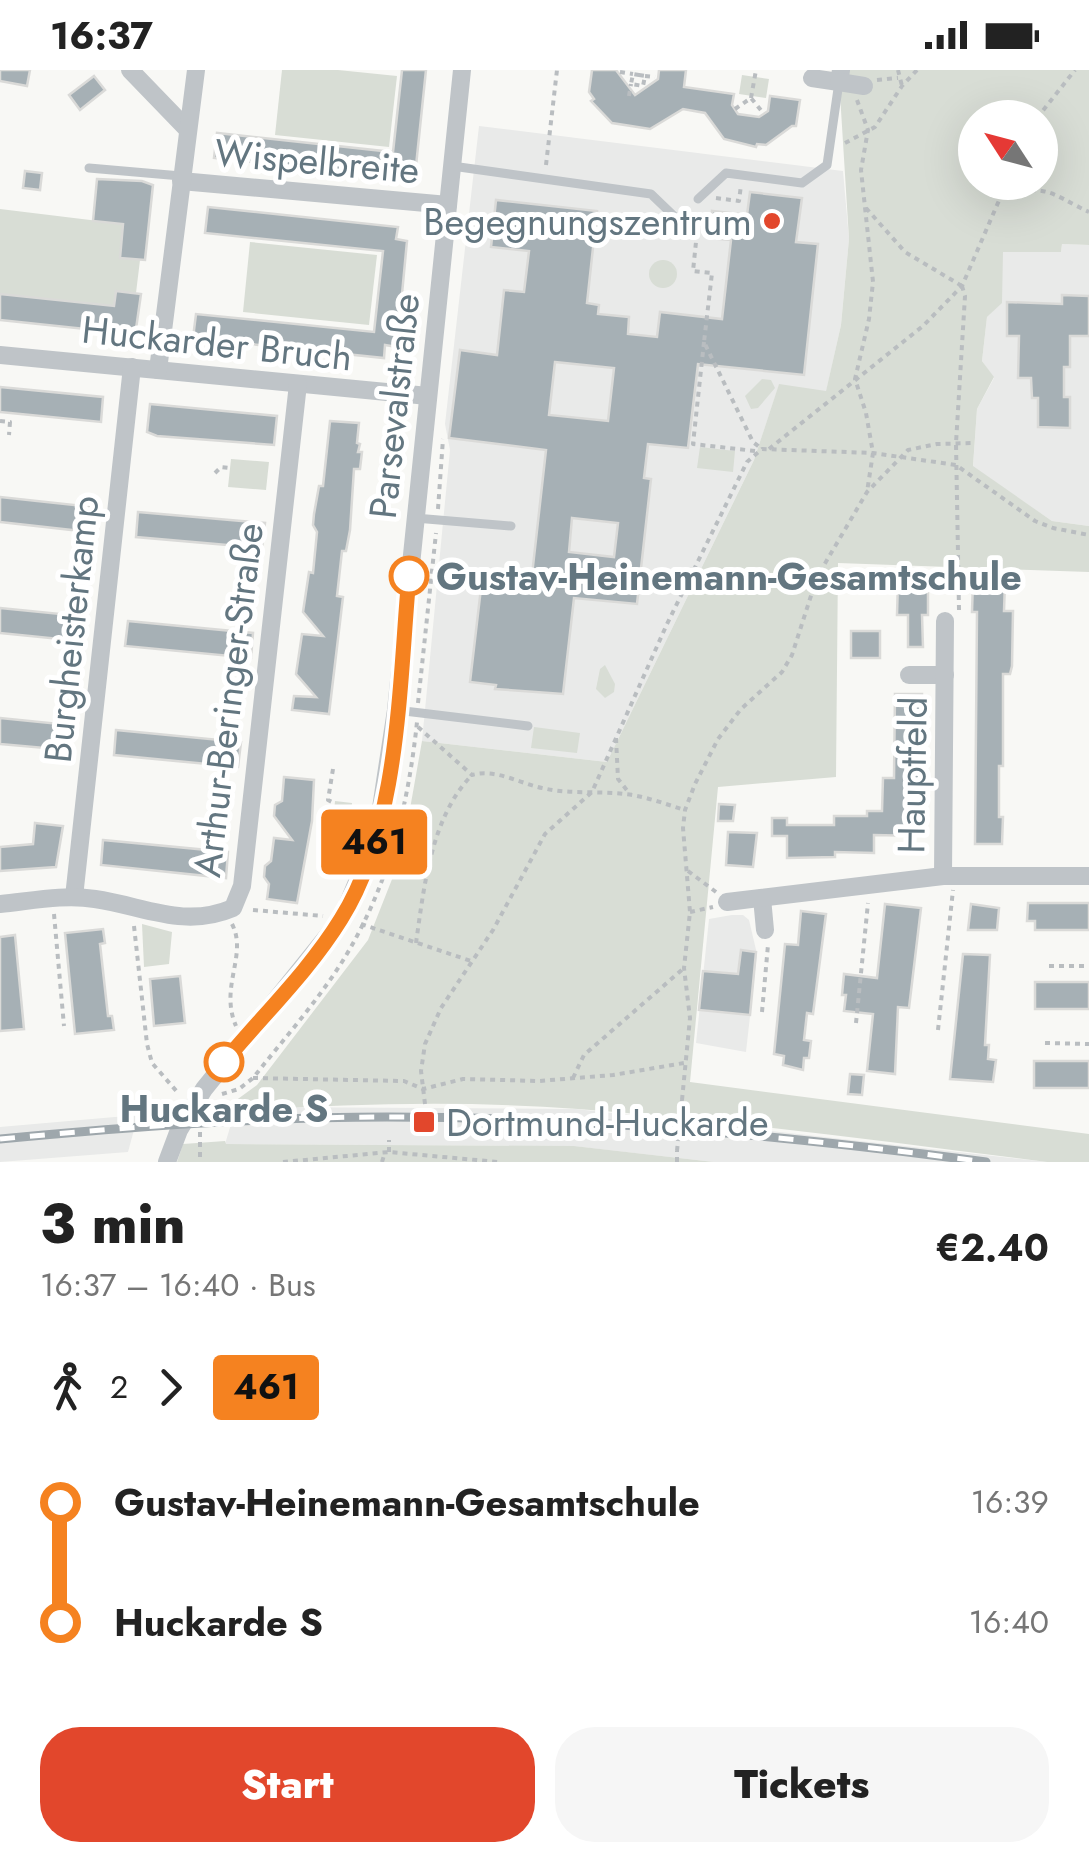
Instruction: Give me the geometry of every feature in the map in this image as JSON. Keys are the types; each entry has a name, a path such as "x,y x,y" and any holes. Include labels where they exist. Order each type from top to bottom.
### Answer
{"street":[{"path":"130,70 187,129"},
{"path":"158,370 196,70"},
{"name":"Parsevalstraße","path":"167,1162 178,1130 193,1106 342,918 377,834 396,710 462,70"},
{"path":"812,78 849,80"},
{"name":"Wispelbreite","path":"181,178 448,206"},
{"name":"Huckarder Bruch","path":"0,354 428,396"},
{"name":"Burgheisterkamp","path":"74,897 132,368"},
{"name":"Arthur-Beringer-Straße","path":"0,904 74,897 188,918 228,910 242,886 298,384"},
{"name":"Hauptfeld","path":"945,622 948,876"},
{"name":"Hauptfeld","path":"909,675 945,676"},
{"name":"Hauptfeld","path":"727,902 948,876 1089,876"},
{"path":"762,898 765,930"}],"lane":[{"path":"695,202 726,173 802,183 828,164 849,80"},
{"path":"452,166 652,194 678,219"},
{"path":"89,168 181,178"},
{"path":"415,518 511,526"},
{"path":"396,710 528,726"}],"path":[{"path":"756,70 752,98 764,114"},
{"path":"898,70 902,86"},
{"path":"830,151 875,127 917,70"},
{"path":"1051,100 1075,70"},
{"path":"544,179 556,72"},
{"path":"620,72 655,77"},
{"path":"632,84 643,86 639,74"},
{"path":"630,96 639,74"},
{"path":"849,80 868,130 861,170 873,282 855,379 873,453 867,492"},
{"path":"735,110 752,98"},
{"path":"719,198 739,202 742,175"},
{"path":"1058,196 1089,212"},
{"path":"425,1104 421,1071 425,1044 440,1008 493,930 545,834 592,792 667,624 747,462 923,326 962,286 1000,200"},
{"path":"695,202 699,214 693,271 712,273 693,444 873,453 956,465 1035,521 1089,535"},
{"path":"864,205 888,238 962,286 965,296 956,442 959,613 945,622"},
{"path":"704,342 753,442 762,450"},
{"path":"0,421 10,422 9,435"},
{"path":"676,1162 690,1018 684,968 690,912 684,810 718,739 741,709 782,672 796,642 816,577 867,492 908,450 974,443"},
{"path":"215,473 221,467 230,468"},
{"path":"416,726 472,776"},
{"path":"616,736 618,779 630,794"},
{"path":"333,769 328,800 334,804"},
{"path":"416,943 428,874 448,807 472,776 483,772 544,789 630,794 684,810"},
{"path":"688,871 727,902"},
{"path":"938,1030 948,876"},
{"path":"856,1024 870,884"},
{"path":"53,899 64,1026"},
{"path":"690,912 727,902"},
{"path":"132,907 143,1026 152,1063 193,1106"},
{"path":"246,1036 234,1023 230,1007 229,984 238,942 228,910 342,918"},
{"path":"222,1094 239,1089 253,1078 341,964 362,925 472,962"},
{"path":"762,1012 768,945 765,930"},
{"path":"135,936 142,937"},
{"path":"1049,966 1089,966"},
{"path":"573,1078 584,1055 684,968"},
{"path":"1045,1043 1089,1044"},
{"path":"253,1078 404,1082 423,1089 463,1079 573,1078 684,1063"},
{"path":"198,1137 200,1162"},
{"path":"382,1162 389,1140"},
{"path":"283,1162 387,1152 498,1162"}],"shaded area":[{"path":"282,70 397,76 389,147 275,135"},
{"path":"844,70 1089,70 1089,245 1062,244 1061,252 1003,252 1002,303 987,317 982,361 994,377 977,409 973,466 1052,521 1089,526 1089,572 838,563 836,777 718,787 690,1082 1089,1134 1089,1162 1047,1162 754,1126 533,1106 399,1104 220,1112 257,1085 368,940 402,854 422,741 607,762 754,460 779,384 826,391 841,325 849,239 840,94"},
{"path":"742,75 769,79 766,98 739,94"},
{"name":"Gustav-Heinemann-Gesamtschule","path":"479,126 843,171 849,239 841,325 826,392 779,385 754,460 607,762 422,741 450,450 445,424"},
{"path":"0,209 123,224 120,257 140,260 136,293 116,291 114,306 0,294"},
{"path":"250,242 377,255 369,325 243,312"},
{"path":"1062,244 1089,245 1089,526 1052,521 973,467 977,409 994,378 982,361 987,317 1002,302 1002,251 1061,252"},
{"path":"663,260 673,264 677,274 673,284 663,288 653,284 649,274 653,264"},
{"path":"762,379 771,380 775,388 758,408 751,409 745,396"},
{"path":"700,447 735,451 733,472 697,468"},
{"path":"231,459 269,462 266,490 228,487"},
{"path":"605,665 615,684 614,692 605,698 596,689 600,669"},
{"path":"534,727 580,733 577,753 531,748"},
{"path":"335,801 352,803 350,825 333,824"},
{"path":"743,915 749,920 757,954 746,1052 696,1043 709,919"},
{"path":"142,924 172,932 169,964 144,967"},
{"path":"259,1107 576,1109 1048,1162 714,1162 573,1146 225,1144 235,1111"},
{"path":"138,1115 128,1152 0,1162 0,1127"},
{"path":"225,1141 574,1146 714,1162 177,1162 183,1144"}],"building":[{"path":"0,70 30,70 27,86 0,81"},
{"path":"402,70 426,70 416,166 404,165 402,178 214,158 217,133 393,152"},
{"path":"592,70 616,70 635,95 658,79 659,70 686,70 684,87 734,94 732,105 738,114 759,117 768,111 770,96 800,100 796,126 756,147 724,139 705,113 683,109 650,129 612,123 591,101"},
{"path":"94,76 105,90 80,110 69,95"},
{"path":"25,171 42,173 40,190 23,188"},
{"path":"97,179 153,185 145,260 120,258 123,224 93,221"},
{"path":"750,192 802,198 796,242 818,244 804,375 698,364 688,448 648,444 644,478 651,479 637,604 574,598 563,694 495,689 496,685 470,682 481,588 530,593 546,450 449,438 460,350 497,355 504,290 524,292 529,251 491,247 496,200 597,211 587,303 599,305 598,314 629,317 628,334 657,337 660,312 722,319 731,240 710,238 712,211 747,215","holes":["555,362 614,368 608,421 549,415","572,518 618,523 614,557 569,552"]},
{"path":"208,207 398,227 396,239 407,241 397,347 385,345 384,358 193,338 196,314 374,332 383,251 205,233"},
{"path":"116,291 141,294 136,329 124,327 123,333 0,320 0,294 114,306"},
{"path":"1062,295 1089,296 1089,336 1070,336 1070,367 1064,367 1064,397 1070,397 1070,428 1038,427 1038,398 1032,398 1031,378 1018,378 1019,336 1007,336 1007,302 1062,304"},
{"path":"0,387 103,397 101,422 0,412"},
{"path":"150,404 277,416 274,445 157,436 147,432"},
{"path":"330,421 359,423 357,443 358,452 362,452 360,469 354,469 350,530 346,551 342,551 337,596 343,597 329,714 292,710 294,696 316,697 296,674 302,634 323,636 303,612 309,572 313,573 317,532 314,514 319,486 323,486"},
{"path":"0,497 93,507 90,532 0,522"},
{"path":"138,512 265,523 262,548 136,537"},
{"path":"940,573 956,573 956,591 940,591"},
{"path":"928,578 928,615 922,615 923,647 908,647 908,615 897,615 898,581"},
{"path":"973,581 1005,582 1004,611 1013,611 1012,666 1010,674 1003,674 1003,766 999,766 1002,844 975,844 977,612 972,612"},
{"path":"0,608 81,616 79,641 0,633"},
{"path":"128,621 253,633 251,658 125,646"},
{"path":"851,631 880,631 880,658 851,658"},
{"path":"895,694 922,694 921,836 874,835 874,853 835,852 835,857 787,858 787,836 772,836 772,818 787,818 787,825 834,825 834,816 867,816 867,811 882,811 883,778 894,778"},
{"path":"0,718 70,725 67,750 0,744"},
{"path":"116,730 241,742 238,767 114,755"},
{"path":"284,777 314,780 312,821 297,903 267,899 269,884 264,877 274,838 292,840 274,816 275,805 282,801"},
{"path":"719,804 735,805 733,821 718,821"},
{"path":"35,823 63,826 56,867 0,871 0,847 33,844"},
{"path":"728,832 757,833 753,867 726,865"},
{"path":"103,840 228,852 226,878 101,865"},
{"path":"1028,903 1089,903 1089,930 1035,930 1035,921 1027,921"},
{"path":"885,904 921,908 909,1008 898,1007 895,1074 867,1071 873,1014 844,1011 846,995 842,995 844,974 877,978"},
{"path":"971,904 999,908 997,930 968,930"},
{"path":"801,911 826,914 813,1014 807,1013 804,1040 811,1041 803,1070 783,1065 784,1056 774,1054 785,944 798,945"},
{"path":"103,929 105,943 100,944 108,1016 112,1016 114,1030 75,1034 65,933"},
{"path":"15,935 24,1029 0,1031 0,937"},
{"path":"741,950 756,952 750,1015 699,1010 703,971 738,974"},
{"path":"963,954 990,955 985,1045 989,1045 988,1059 996,1060 993,1082 950,1079"},
{"path":"180,976 185,1023 154,1026 150,979"},
{"path":"1035,982 1089,982 1089,1009 1035,1009"},
{"path":"1034,1061 1089,1061 1089,1088 1034,1088"},
{"path":"850,1074 864,1075 862,1095 848,1094"}],"railway":[{"path":"0,1139 242,1121 462,1118 687,1130 986,1162"}],"bus line":[{"name":"461","path":"224,1062 314,956 342,918 361,877 377,834 389,773 409,576"}],"place":[{"name":"Begegnungszentrum","path":"772,221"},
{"name":"Gustav-Heinemann-Gesamtschule","path":"409,576"},
{"name":"Huckarde S","path":"224,1062"},
{"name":"Dortmund-Huckarde","path":"424,1122"}]}
